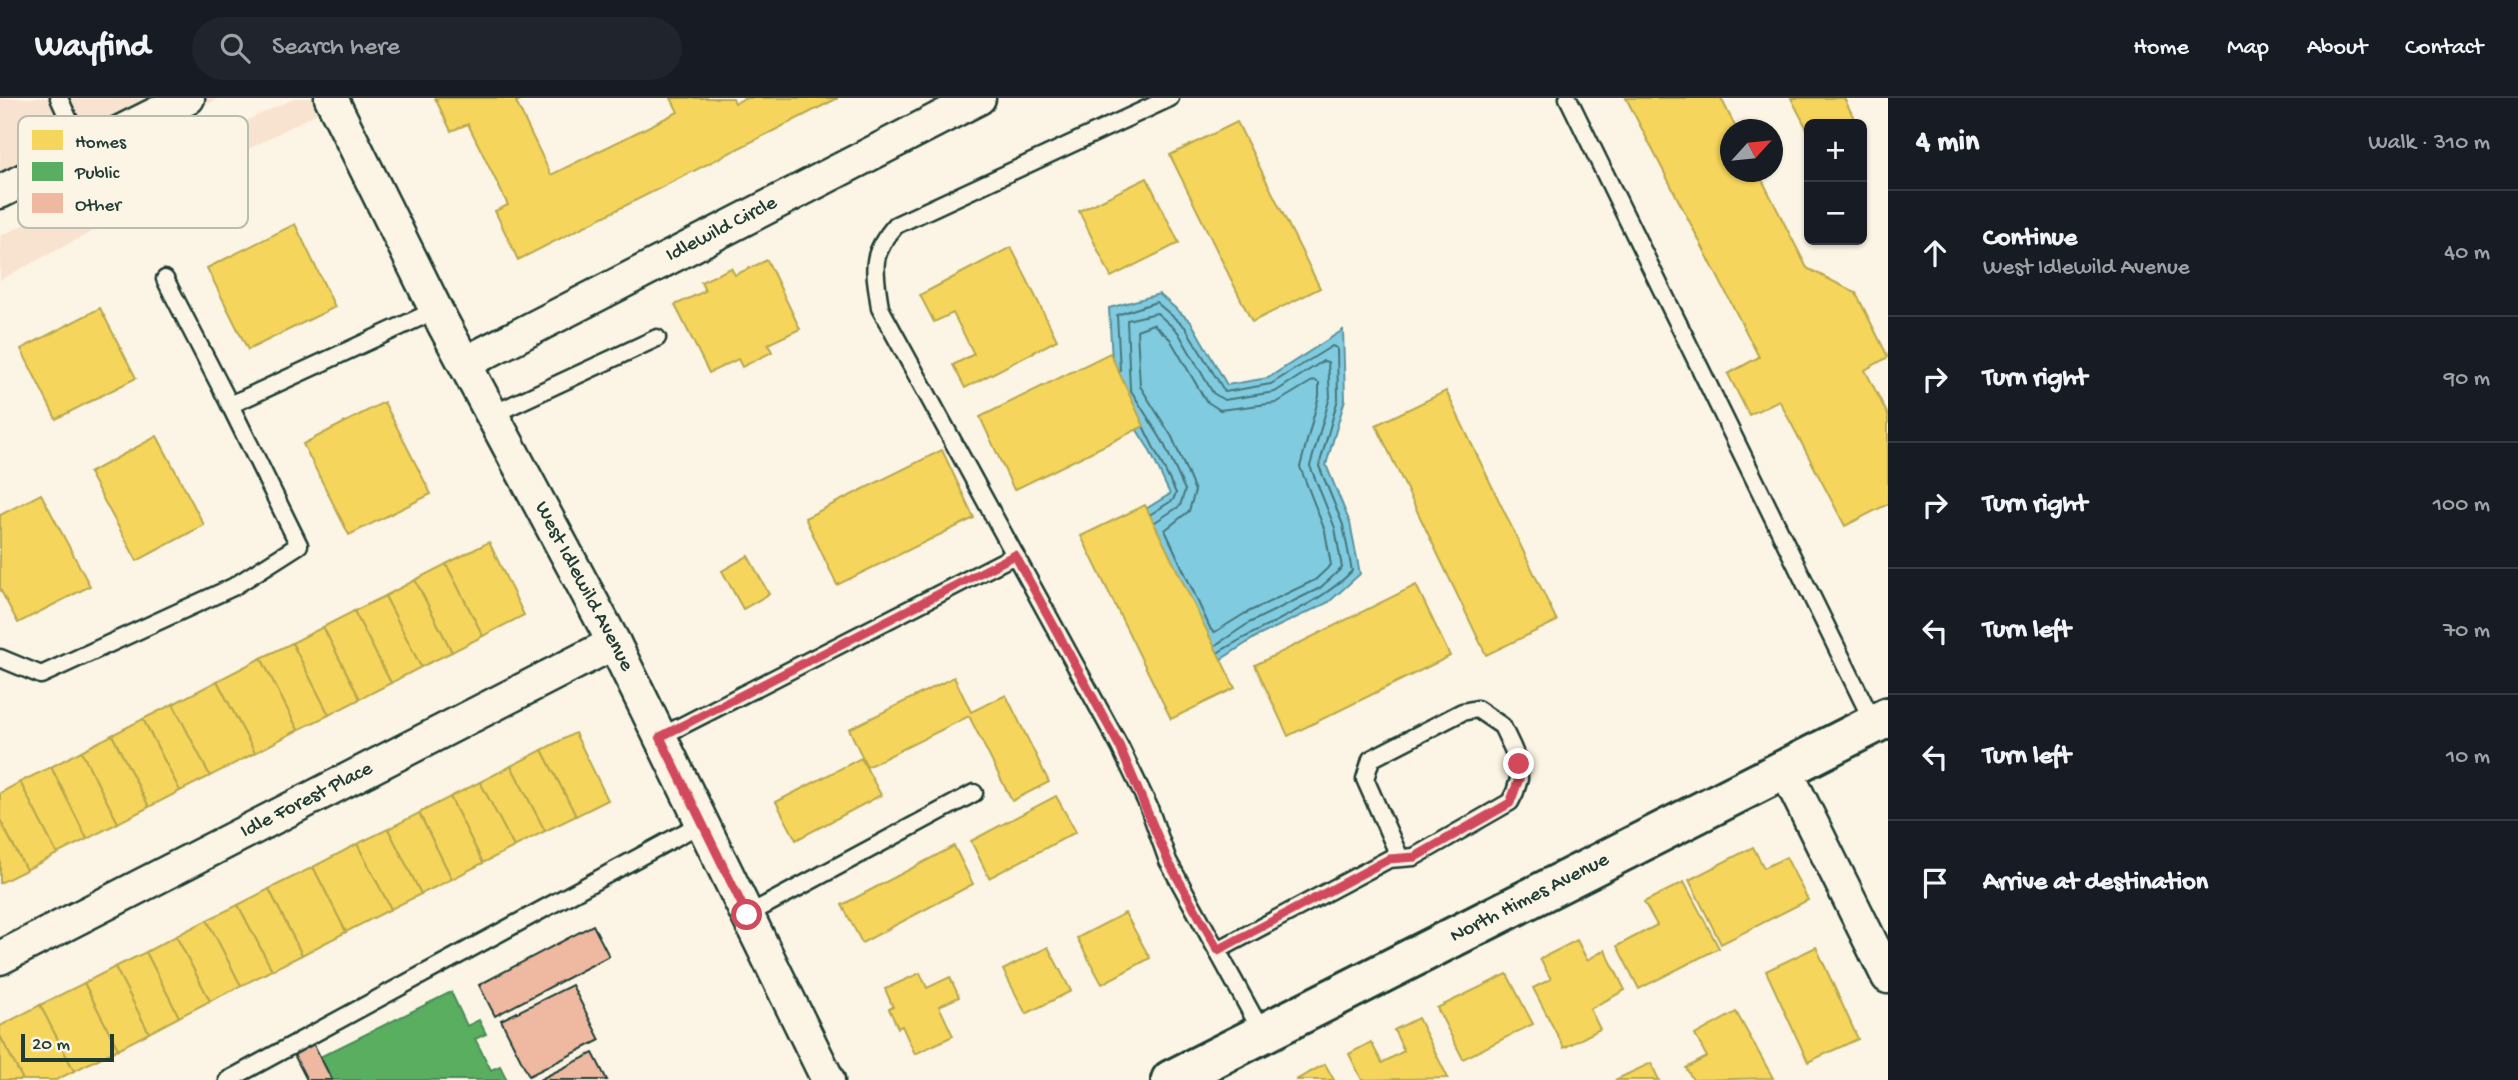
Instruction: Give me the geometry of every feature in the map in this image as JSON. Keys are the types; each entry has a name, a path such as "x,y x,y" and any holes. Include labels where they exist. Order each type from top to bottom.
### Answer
{"street":[{"path":"152,116 188,98"},
{"name":"West Idlewild Avenue","path":"331,98 436,310 614,643 828,1080"},
{"name":"Idlewild Circle","path":"465,363 979,98"},
{"path":"0,191 18,182"},
{"name":"Idle Forest Place","path":"0,958 614,643"},
{"name":"North Himes Avenue","path":"1171,1080 1881,721"},
{"path":"1785,769 1888,977"}],"lane":[{"path":"59,98 67,116"},
{"path":"1170,98 895,225 878,246 875,272 880,308 1120,747 1168,861 1263,1034"},
{"path":"1568,98 1881,721"},
{"path":"0,658 41,675 233,587 299,545 165,279"},
{"path":"230,405 436,310"},
{"path":"491,415 657,338"},
{"path":"660,737 1015,555"},
{"path":"1218,950 1389,859 1415,857 1510,803 1519,779 1519,764 1502,726 1477,709 1462,712 1371,759 1365,779 1400,858"},
{"path":"747,915 974,793"},
{"path":"228,1080 702,824"}],"shaded area":[{"path":"0,98 220,98 182,116 18,116 18,193 0,201"},
{"path":"295,98 311,98 319,112 248,149 248,120"},
{"path":"18,228 99,228 0,280 0,236"}],"water":[{"path":"1159,294 1191,322 1227,385 1268,378 1343,330 1345,399 1326,465 1350,523 1360,574 1329,602 1256,637 1209,667 1131,518 1170,494 1149,449 1114,394 1109,308"}],"building: Homes":[{"path":"435,98 524,98 516,102 551,175 678,112 671,98 733,98 735,103 746,98 838,98 518,260 495,211 508,205 468,124 451,131"},
{"path":"1626,98 1721,98 1732,119 1720,119 1720,182 1763,182 1807,268 1856,293 1888,357 1865,370 1888,415 1888,504 1845,526 1779,400 1749,415 1728,374 1759,357"},
{"path":"1791,98 1844,98 1854,118 1804,119 1804,123"},
{"path":"1237,122 1320,288 1252,322 1170,155"},
{"path":"1147,178 1179,243 1111,277 1079,211"},
{"path":"295,224 335,307 248,350 207,268"},
{"path":"1011,247 1057,340 965,388 953,365 974,354 953,313 934,322 920,295"},
{"path":"767,260 800,329 768,344 772,352 742,367 738,359 709,373 675,305 705,291 701,282 731,268 735,275"},
{"path":"100,308 136,378 56,419 21,349"},
{"path":"1110,353 1144,426 1014,490 980,417"},
{"path":"1446,391 1557,621 1486,655 1376,425"},
{"path":"384,402 431,494 349,535 303,444"},
{"path":"157,436 204,525 137,561 89,473"},
{"path":"942,450 974,518 837,585 805,518"},
{"path":"41,494 90,586 18,623 0,589 0,515"},
{"path":"1145,505 1235,688 1171,719 1081,536"},
{"path":"489,542 524,615 483,636 446,564"},
{"path":"748,556 769,594 743,609 722,571"},
{"path":"446,564 483,636 452,652 415,580"},
{"path":"415,580 452,652 421,667 385,596"},
{"path":"1416,585 1450,656 1288,736 1255,665"},
{"path":"385,596 421,667 391,683 354,611"},
{"path":"354,611 391,683 360,699 323,627"},
{"path":"323,627 360,699 329,715 292,643"},
{"path":"292,643 329,715 298,730 261,658"},
{"path":"261,658 298,730 255,753 217,681"},
{"path":"954,677 971,712 1006,695 1049,782 1012,801 969,716 867,767 849,729"},
{"path":"217,681 255,753 210,776 173,704"},
{"path":"173,704 210,776 180,791 143,719"},
{"path":"143,719 180,791 149,807 112,735"},
{"path":"575,733 608,800 576,816 542,750"},
{"path":"112,735 149,807 118,823 81,751"},
{"path":"542,750 576,816 545,831 511,766"},
{"path":"81,751 118,823 87,839 51,767"},
{"path":"861,758 881,795 796,840 776,802"},
{"path":"511,766 545,831 514,847 480,782"},
{"path":"51,767 87,839 57,854 20,782"},
{"path":"20,782 57,854 26,870 0,820 0,793"},
{"path":"480,782 514,847 483,863 450,797"},
{"path":"1056,796 1076,832 989,878 971,841"},
{"path":"450,797 483,863 452,879 419,813"},
{"path":"419,813 452,879 421,894 388,829"},
{"path":"0,820 26,870 0,883"},
{"path":"388,829 421,894 391,909 357,844"},
{"path":"357,844 391,909 346,932 313,867"},
{"path":"954,846 973,884 862,943 842,905"},
{"path":"1753,847 1764,868 1786,857 1808,900 1721,944 1689,880"},
{"path":"313,867 346,932 302,955 269,889"},
{"path":"1684,882 1719,948 1639,989 1617,946 1657,925 1644,902"},
{"path":"269,889 302,955 272,970 238,905"},
{"path":"238,905 272,970 241,986 207,920"},
{"path":"1125,913 1150,958 1102,984 1077,938"},
{"path":"207,920 241,986 210,1001 176,936"},
{"path":"176,936 210,1001 179,1017 146,952"},
{"path":"1577,940 1587,960 1605,950 1625,990 1590,1009 1600,1029 1564,1048 1533,988 1551,979 1540,959"},
{"path":"1048,947 1071,991 1026,1014 1003,970"},
{"path":"1816,947 1858,1039 1808,1062 1766,971"},
{"path":"146,952 179,1017 149,1033 115,967"},
{"path":"115,967 149,1033 118,1049 84,983"},
{"path":"920,973 927,988 950,977 959,997 939,1006 953,1036 915,1054 902,1026 898,1028 889,1009 893,1007 885,989"},
{"path":"1507,974 1533,1024 1463,1059 1437,1008"},
{"path":"84,983 118,1049 74,1071 40,1005"},
{"path":"40,1005 74,1071 56,1080 23,1080 0,1036 0,1026"},
{"path":"1736,1012 1773,1078 1693,1080 1686,1068 1707,1057 1695,1035"},
{"path":"1418,1018 1448,1078 1362,1080 1349,1054 1371,1042 1382,1063 1404,1051 1394,1030"},
{"path":"0,1036 23,1080 0,1080"},
{"path":"1651,1063 1659,1080 1615,1080"},
{"path":"1325,1064 1334,1080 1296,1080"}],"building: Public":[{"path":"451,992 467,1026 479,1020 486,1034 475,1039 491,1070 500,1066 507,1080 332,1080 320,1057"}],"building: Other":[{"path":"593,925 609,956 495,1016 479,985"},
{"path":"572,985 600,1040 529,1076 501,1020"},
{"path":"307,1031 332,1080 307,1080 287,1041"},
{"path":"593,1053 607,1080 539,1080"}],"route":[{"path":"747,915 660,737 1015,555 1120,747 1148,805 1168,861 1218,950 1389,859 1415,857 1510,803 1519,779 1519,764"}]}
